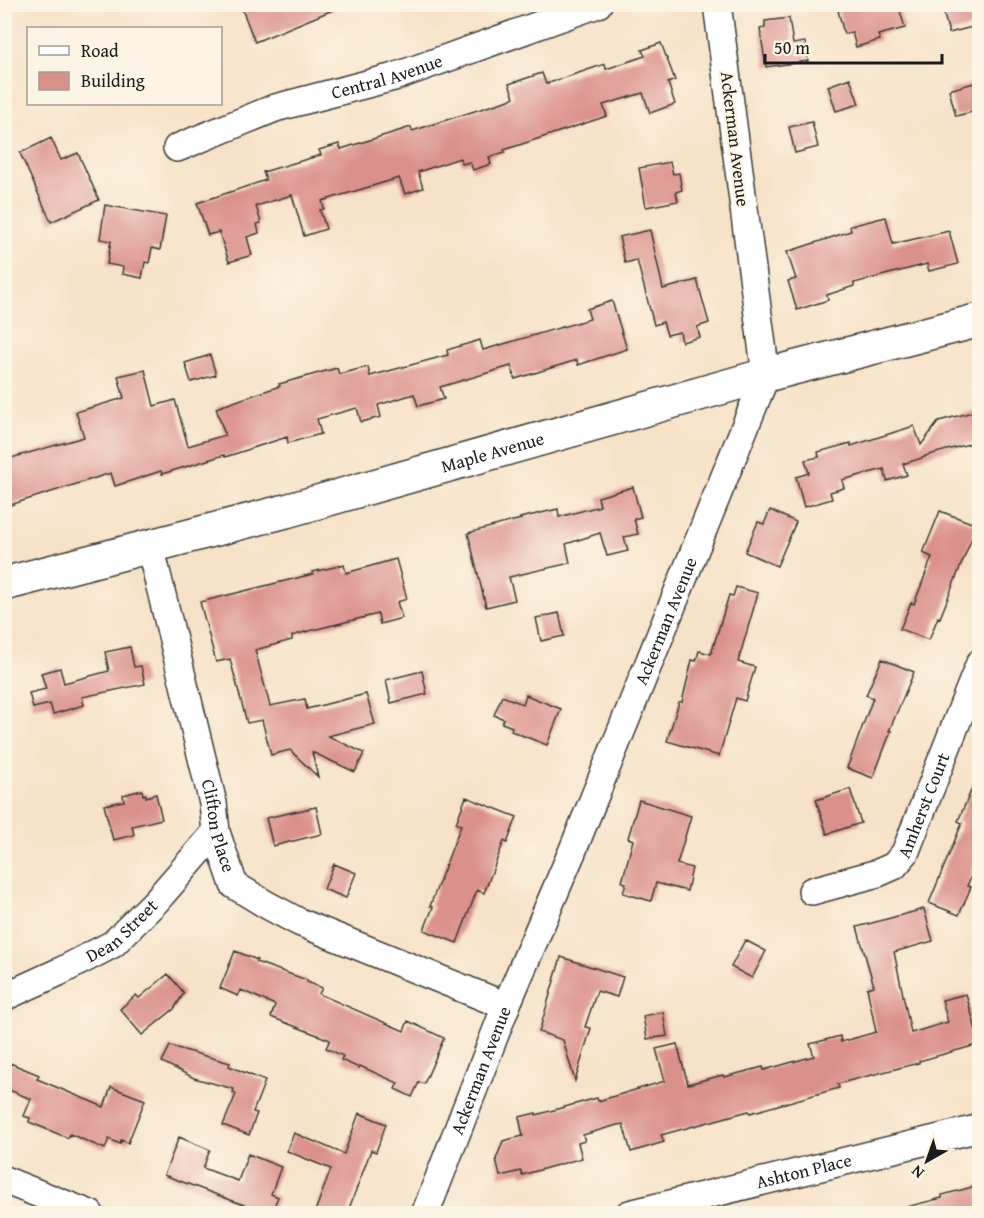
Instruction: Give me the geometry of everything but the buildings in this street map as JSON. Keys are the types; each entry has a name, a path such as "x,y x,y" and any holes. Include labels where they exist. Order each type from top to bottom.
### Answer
{"main road":[{"name":"Maple Avenue","path":"4,584 297,508 766,375 980,320"}],"street":[{"name":"Central Avenue","path":"177,147 275,108 394,77 598,4"},
{"name":"Ackerman Avenue","path":"425,1214 506,1006 572,852 766,375 717,4"},
{"name":"Clifton Place","path":"150,546 213,803 216,832 234,885 299,922 506,1006"},
{"name":"Amherst Court","path":"812,891 878,873 894,866 905,853 980,663"},
{"name":"Dean Street","path":"4,997 113,944 156,901 216,832"},
{"name":"Ashton Place","path":"629,1214 980,1128"},
{"path":"4,1180 90,1214"}]}
